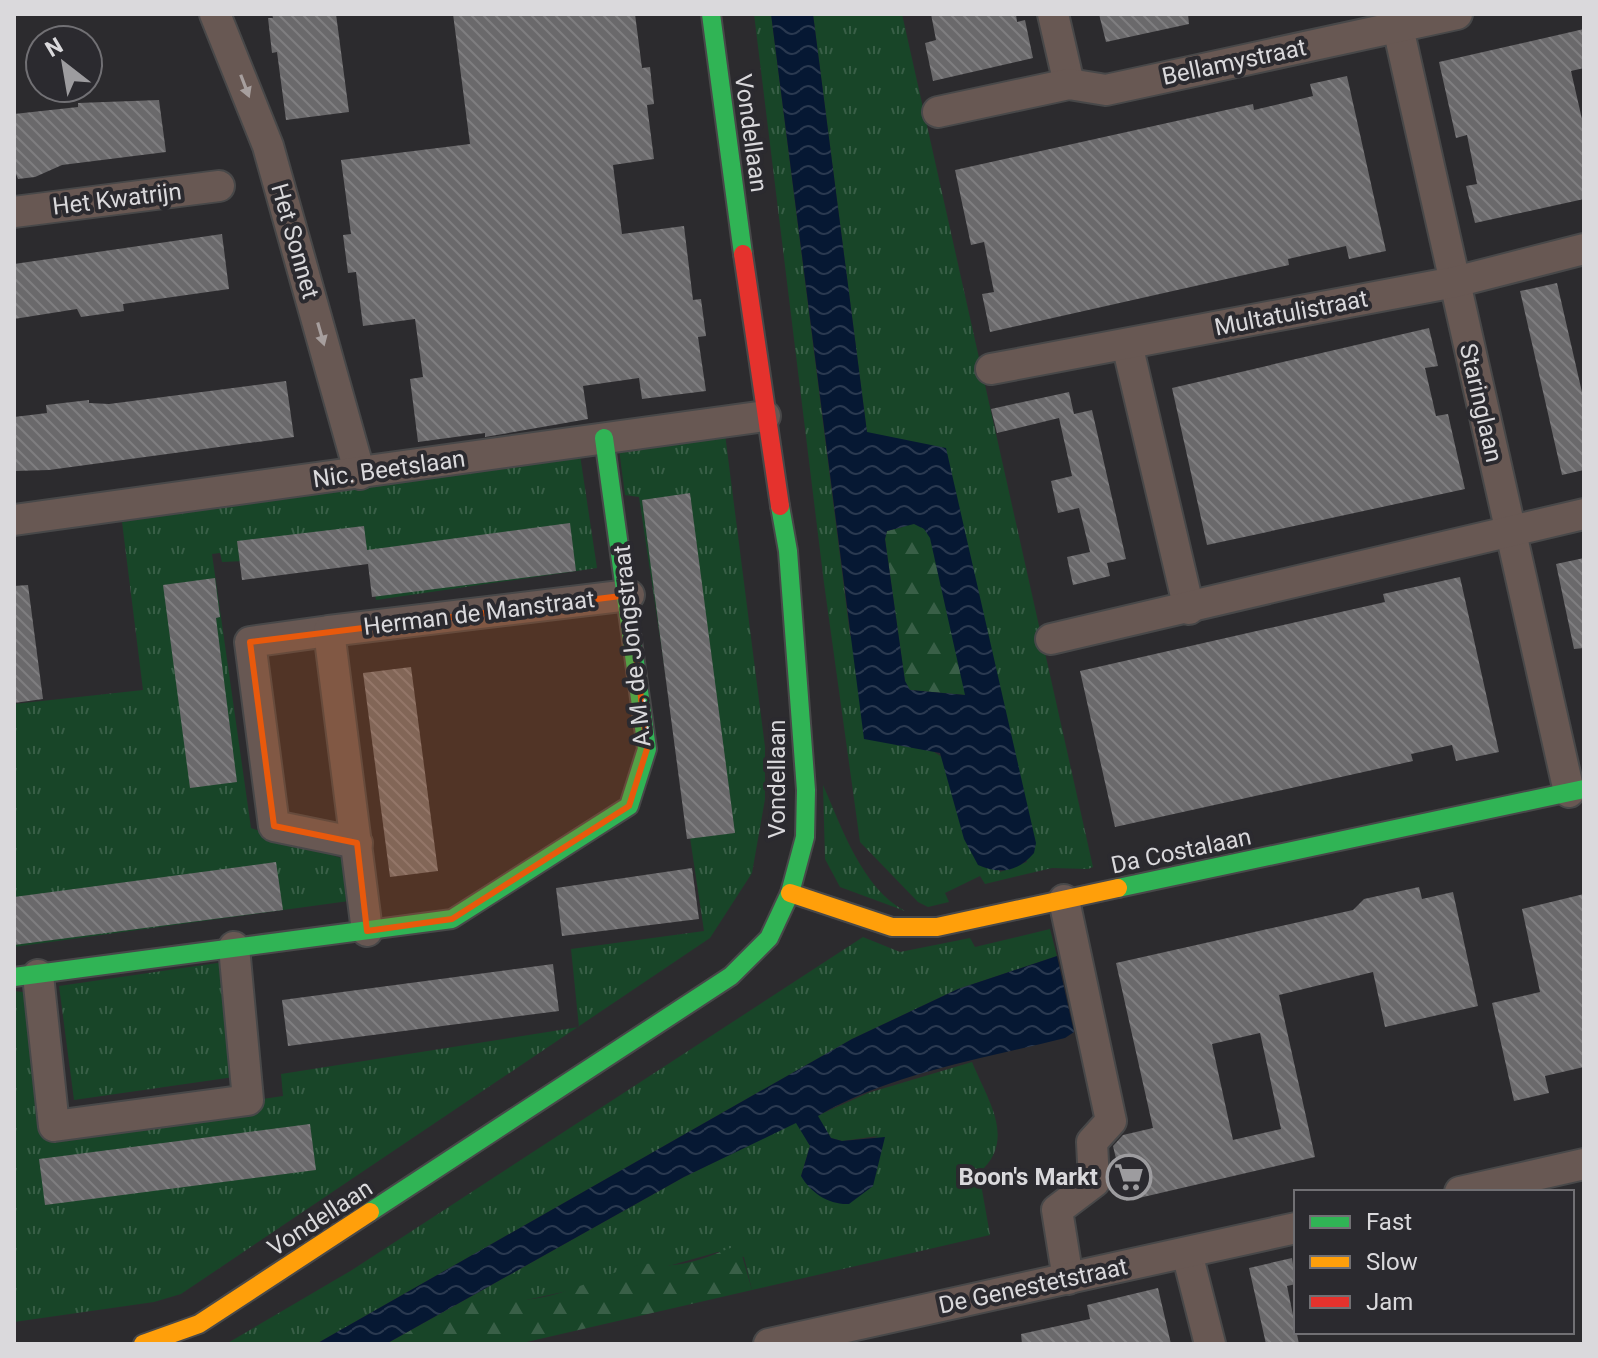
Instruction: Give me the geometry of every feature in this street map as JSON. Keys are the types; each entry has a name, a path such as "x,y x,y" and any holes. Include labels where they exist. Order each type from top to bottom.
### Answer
{"street":[{"name":"Het Sonnet","path":"215,14 268,146 360,474"},
{"name":"Vondellaan","path":"143,1344 199,1324 731,976 769,938 790,893 805,837 805,775 788,551 765,416 711,14"},
{"path":"1053,14 1069,84"},
{"name":"Bellamystraat","path":"938,112 1069,84 1106,90 1396,21 1457,14"},
{"name":"Staringlaan","path":"1396,21 1510,530 1576,790"},
{"name":"Het Kwatrijn","path":"14,212 219,186"},
{"name":"Multatulistraat","path":"991,369 1455,282 1584,249"},
{"path":"1127,344 1189,609"},
{"name":"Nic. Beetslaan","path":"14,520 765,416"},
{"name":"A.M. de Jongstraat","path":"234,947 248,1100 54,1126 26,976 234,947 452,919 629,806 647,749 629,595 604,438"},
{"path":"1051,639 1584,514"},
{"name":"Herman de Manstraat","path":"357,843 274,826 250,642 629,595"},
{"name":"Herman de Manstraat","path":"329,631 367,931"},
{"name":"Da Costalaan","path":"790,893 892,927 912,930 1576,790"},
{"path":"1064,900 1111,1121 1092,1142 1094,1182 1057,1210 1068,1279"},
{"path":"1469,1190 1584,1164"},
{"name":"De Genestetstraat","path":"769,1344 1294,1228"},
{"path":"1187,1253 1210,1344"}],"highlighted area":[{"path":"629,595 647,749 629,806 452,919 367,931 357,843 274,826 250,642"}],"green space":[{"path":"754,14 771,14 850,635 931,750 945,759 1000,872 1027,862 867,433 813,14 902,14 1093,867 1088,869 1052,868 985,884 980,876 945,893 949,902 928,907 918,902 860,842 824,583"},
{"path":"725,434 765,747 765,799 752,873 710,938 579,1026 571,949 704,931 639,497 625,495 619,449"},
{"path":"580,455 597,568 376,600 369,556 222,562 220,553 212,554 251,828 344,859 349,901 14,947 14,704 143,690 122,522"},
{"path":"914,524 924,529 930,538 966,695 910,690 905,682 885,539 887,531"},
{"path":"823,785 865,872 890,901 905,911 840,887 825,859"},
{"path":"1050,929 1057,956 958,989 852,1039 316,1344 226,1344 352,1270 863,937 900,952 970,938 975,947"},
{"path":"224,962 241,1076 74,1100 59,986"},
{"path":"14,991 23,992 42,1131 283,1096 281,1074 577,1027 181,1294 154,1302 14,1322"},
{"path":"972,1062 991,1106 998,1134 990,1160 979,1173 990,1235 752,1290 744,1257 718,1252 672,1265 639,1265 577,1289 517,1302 499,1301 479,1292 684,1177 797,1122 810,1146 801,1176 878,1136 842,1141 831,1138 817,1116 868,1093"},
{"path":"739,1245 752,1290 518,1344 386,1344 479,1292 499,1298 540,1298 638,1265 683,1264"}],"water":[{"path":"771,14 813,14 867,432 946,448 1036,843 1034,853 1009,870 978,865 964,839 940,753 864,739","holes":["914,524 924,529 930,538 965,695 910,690 905,681 885,539 887,531"]},
{"path":"1057,956 1074,1032 1065,1038 907,1078 846,1101 818,1116 831,1138 842,1141 885,1137 873,1186 849,1204 821,1197 801,1176 810,1146 796,1123 684,1177 386,1344 316,1344 852,1039 958,989"}],"building":[{"path":"272,14 336,14 349,112 286,120 277,52 272,53 268,18 273,18"},
{"path":"453,14 635,14 642,68 650,67 654,104 647,105 654,159 613,165 622,234 684,226 693,300 701,299 706,336 698,337 706,391 642,399 639,378 583,386 588,419 485,437 485,433 418,442 410,379 423,377 415,319 363,326 356,272 348,273 343,235 351,234 341,160 470,144"},
{"path":"931,14 1016,14 1017,22 1025,20 1033,58 933,81 925,43 936,40"},
{"path":"1099,14 1188,14 1189,24 1106,42"},
{"path":"1584,29 1584,68 1571,71 1584,128 1584,199 1475,223 1466,186 1477,184 1467,135 1456,138 1439,62"},
{"path":"1347,76 1386,251 1349,259 1346,246 1288,259 1289,265 990,332 982,294 994,292 984,242 971,245 955,170 1253,104 1254,110 1313,96 1310,84"},
{"path":"159,100 166,152 62,165 35,177 18,179 14,169 14,114 104,102"},
{"path":"222,234 229,289 123,304 124,311 81,317 77,309 14,319 14,264"},
{"path":"1557,283 1584,401 1584,470 1562,475 1520,291"},
{"path":"1429,328 1438,366 1425,368 1436,416 1448,414 1465,489 1207,545 1172,388"},
{"path":"286,381 294,437 49,470 14,471 14,417 47,413 46,405 89,400 89,403 109,404"},
{"path":"1069,392 1074,414 1092,410 1126,559 1107,563 1110,576 1073,585 1067,557 1090,552 1079,508 1058,513 1051,481 1072,476 1059,418 997,433 991,409"},
{"path":"690,493 735,833 687,839 642,500"},
{"path":"570,523 576,571 372,597 368,564 242,580 237,541 364,526 367,550"},
{"path":"1584,558 1584,648 1574,649 1556,564"},
{"path":"1460,577 1499,752 1456,761 1452,745 1411,754 1413,761 1115,827 1080,671 1385,602 1383,594"},
{"path":"215,578 220,617 216,618 237,782 190,788 163,585"},
{"path":"28,585 43,699 14,703 14,586"},
{"path":"411,667 438,871 390,877 363,673"},
{"path":"276,862 283,910 14,945 14,897"},
{"path":"692,868 699,919 562,936 556,888"},
{"path":"1419,887 1422,899 1453,892 1478,1006 1385,1027 1373,972 1279,995 1315,1157 1126,1201 1113,1146 1123,1135 1153,1128 1116,963 1353,910 1364,899","holes":["1260,1033 1281,1129 1233,1140 1212,1044"]},
{"path":"1584,894 1584,1067 1545,1076 1549,1093 1514,1101 1492,1003 1540,992 1522,909"},
{"path":"553,964 559,1011 288,1046 282,1000"},
{"path":"310,1124 316,1170 45,1205 39,1159"},
{"path":"1292,1258 1294,1284 1287,1286 1294,1334 1297,1334 1299,1344 1266,1344 1249,1268"},
{"path":"1158,1288 1171,1344 1022,1344 1021,1334 1090,1319 1087,1305"}],"traffic: fast":[{"path":"711,14 743,254"},
{"path":"14,977 452,919 629,806 647,749 604,438"},
{"path":"370,1212 731,976 769,938 790,893 805,837 806,790 788,551 780,506"},
{"path":"1118,888 1584,789"}],"traffic: slow":[{"path":"790,893 892,927 937,927 1118,888"},
{"path":"143,1344 199,1324 370,1212"}],"traffic: jam":[{"path":"743,254 780,506"}],"place":[{"name":"Boon's Markt","path":"1129,1177"}]}
